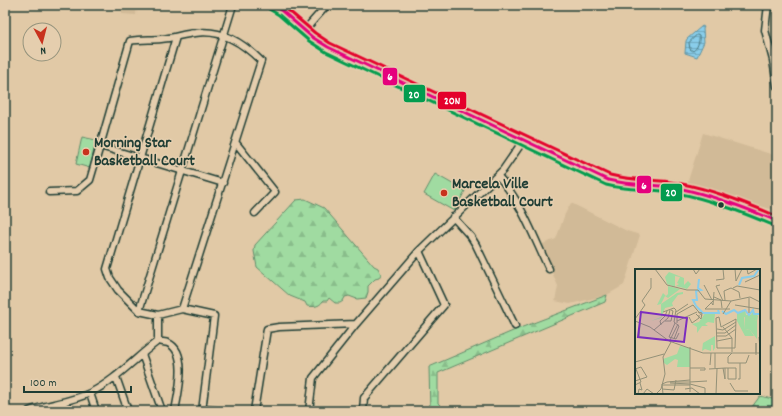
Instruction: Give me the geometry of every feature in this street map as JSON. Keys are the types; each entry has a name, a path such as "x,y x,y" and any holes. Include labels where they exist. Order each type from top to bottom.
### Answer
{"main road":[{"path":"272,5 328,48 608,180 621,184 677,188 706,196 777,221"}],"street":[{"path":"139,311 233,5"},
{"path":"304,31 327,5"},
{"path":"768,5 765,30 773,60 777,86"},
{"path":"49,192 77,192 90,180 130,41 160,39 210,32 223,35 241,43 261,61 182,309"},
{"path":"176,37 107,269 110,278 118,290 139,311 158,315 182,309 214,316 202,410 222,411"},
{"path":"310,411 312,378 419,251 498,176 510,162 523,141"},
{"path":"236,143 275,192 256,213"},
{"path":"100,146 223,183"},
{"path":"498,176 506,184 514,198 548,269"},
{"path":"454,217 476,245 515,326"},
{"path":"363,411 364,398 444,305 419,251"},
{"path":"158,315 158,341"},
{"path":"254,411 267,329 279,327 356,324"},
{"path":"32,410 63,403 90,393 116,377 158,341"},
{"path":"158,341 169,344 179,355 181,372 175,411"},
{"path":"142,354 162,411"},
{"path":"116,377 128,411"},
{"path":"90,393 96,411"},
{"path":"63,403 65,411"}],"shaded area":[{"path":"123,5 137,5 136,15 122,14"},
{"path":"703,133 777,156 777,211 687,184"},
{"path":"571,203 627,231 640,235 624,285 607,295 570,304 555,301 558,286 540,245 556,239 565,214"}],"green space":[{"name":"Morning Star Basketball Court","path":"82,137 96,140 90,168 76,164"},
{"name":"Marcela Ville Basketball Court","path":"435,174 465,191 454,211 424,194"},
{"path":"305,199 324,208 374,266 378,268 381,274 379,278 375,279 368,286 366,298 357,299 349,296 345,297 340,303 335,303 329,298 327,301 323,301 318,305 307,306 305,302 290,296 257,267 254,251 255,245 296,200"},
{"path":"607,295 605,302 438,373 438,403 446,411 430,411 429,367 520,328"},
{"path":"760,396 777,400 777,411 749,411"}],"water":[{"path":"702,26 704,27 704,42 697,57 685,53 687,39"}],"transit line":[{"name":"6","path":"272,5 282,11 312,37 328,47 608,180 678,188 691,191 728,202 777,221"},
{"name":"20N","path":"282,5 315,33 330,43 610,175 669,182 703,189 777,216"},
{"name":"20","path":"269,9 279,15 309,41 326,52 606,185 623,188 667,191 689,196 726,207 775,226"}],"place":[{"name":"Morning Star Basketball Court","path":"86,152"},
{"name":"Marcela Ville Basketball Court","path":"444,193"}]}
